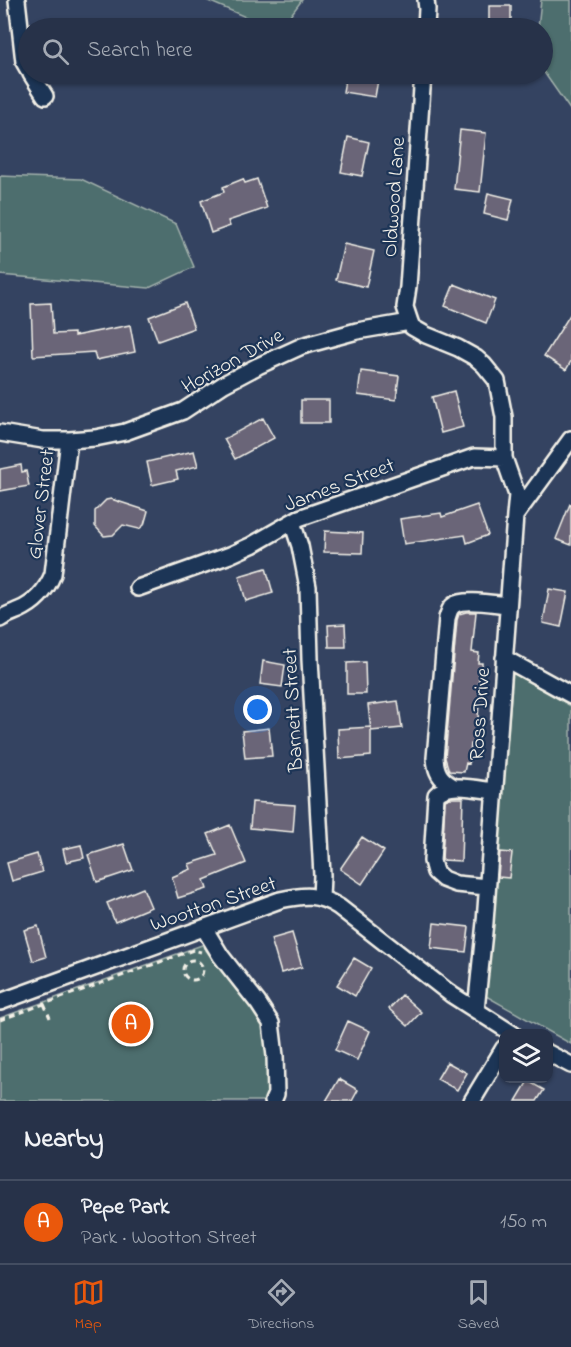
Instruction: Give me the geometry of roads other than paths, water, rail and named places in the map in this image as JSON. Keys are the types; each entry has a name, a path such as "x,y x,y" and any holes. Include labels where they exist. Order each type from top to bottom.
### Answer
{"street":[{"path":"17,0 19,18"},
{"path":"426,0 427,18"},
{"path":"37,84 45,96"},
{"name":"Oldwood Lane","path":"410,322 405,307 422,84"},
{"path":"410,322 412,327 426,335 476,358 497,381 504,417 504,458 517,495 515,516"},
{"name":"Horizon Drive","path":"0,433 43,440 69,440 125,432 183,411 224,384 302,346 357,331 410,322"},
{"path":"515,516 571,439"},
{"name":"Glover Street","path":"0,619 36,600 53,574 69,440"},
{"name":"James Street","path":"138,588 230,555 299,518 474,457 504,458"},
{"name":"Ross Drive","path":"476,1010 515,516"},
{"name":"Barnett Street","path":"292,522 300,546 308,587 322,876 321,898"},
{"path":"452,786 436,771 435,758 447,618 451,607 456,603 508,605"},
{"path":"504,658 571,695"},
{"path":"487,887 456,884 443,879 435,872 432,861 436,795 452,786 494,791"},
{"name":"Wootton Street","path":"0,1002 280,900 300,896 321,898"},
{"path":"321,898 339,907 452,995 507,1029"},
{"path":"204,928 221,956 271,1023 276,1094 273,1101"},
{"path":"553,1055 571,1065"},
{"path":"472,1101 499,1056"}],"place":[{"name":"Pepe Park","path":"131,1024"}]}
